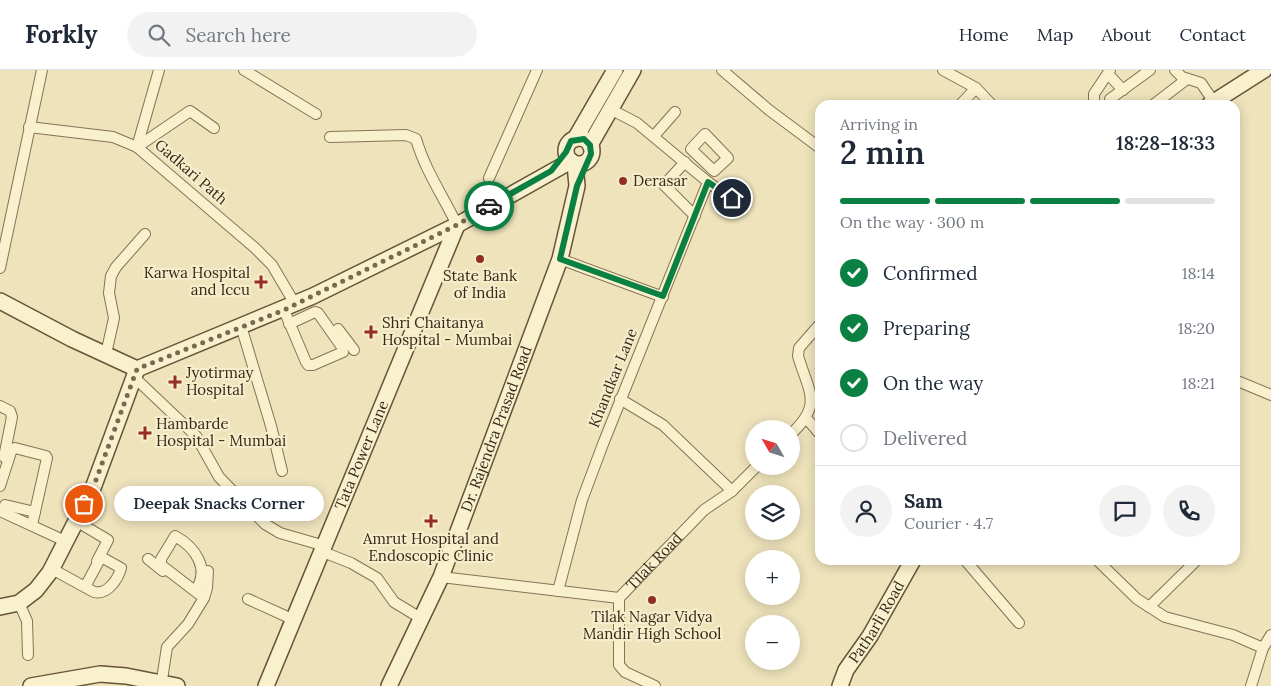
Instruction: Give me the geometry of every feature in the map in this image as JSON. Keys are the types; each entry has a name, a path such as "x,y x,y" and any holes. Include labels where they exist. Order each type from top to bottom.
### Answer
{"street":[{"path":"0,268 42,70"},
{"path":"138,147 159,70"},
{"path":"244,70 316,114"},
{"path":"489,178 537,70"},
{"path":"290,313 313,296 457,225 571,159 584,163 610,109 633,70"},
{"path":"722,70 769,110 815,144"},
{"path":"943,70 986,100"},
{"path":"1110,99 1150,70"},
{"path":"1175,70 1187,79 1198,81 1209,100"},
{"path":"571,159 568,144 575,139 614,71"},
{"path":"1094,100 1094,94 1109,72 1123,90"},
{"path":"1216,100 1266,73"},
{"path":"1160,100 1187,79"},
{"path":"965,100 974,90"},
{"path":"974,90 982,100"},
{"path":"610,109 638,123 708,182 743,207"},
{"path":"138,147 190,111 214,128"},
{"path":"654,136 675,112"},
{"name":"Gadkari Path","path":"29,127 113,138 138,147 255,248 272,265 306,362 310,366 342,352 342,347 333,328"},
{"path":"330,137 406,134 416,139 423,162 444,197 457,225"},
{"path":"575,139 584,139 590,151 577,186"},
{"name":"Dr. Rajendra Prasad Road","path":"389,686 441,577 560,259 577,186 571,159"},
{"path":"695,216 664,185 688,165 700,159"},
{"name":"Khandkar Lane","path":"558,591 582,500 620,399 708,182"},
{"name":"Tata Power Lane","path":"266,686 292,619 324,549 457,225"},
{"path":"106,354 114,318 109,293 111,276 116,267 145,234"},
{"path":"560,259 663,296"},
{"path":"313,296 333,328"},
{"path":"0,301 72,339 106,354 136,373 196,436 219,477 265,524 280,533 324,549 377,578 394,602 422,619"},
{"path":"0,607 19,602 36,590 53,568 93,488 136,373 241,326 290,313 316,312 354,350"},
{"path":"241,326 271,426 282,471"},
{"path":"800,425 806,419 812,404 798,356 799,348 815,330"},
{"path":"1240,382 1271,395"},
{"path":"620,399 663,426 732,491"},
{"path":"0,406 10,410 12,417 0,475"},
{"path":"806,419 815,429"},
{"path":"0,486 12,449 46,456 32,525"},
{"name":"Tilak Road","path":"441,577 619,598 704,510 732,491 749,475"},
{"path":"3,508 65,541"},
{"path":"3,508 35,512"},
{"path":"53,568 84,581 108,542 107,538 76,520"},
{"path":"195,591 201,581 202,564 200,558 175,536 160,562 203,600"},
{"path":"32,686 100,674 126,676 167,685 167,647 188,624 203,600 208,572 204,558"},
{"path":"148,559 203,600"},
{"name":"Patharli Road","path":"840,686 846,670 870,636 910,565"},
{"path":"969,565 1019,623"},
{"path":"1103,565 1149,607 1164,617 1233,634 1263,648"},
{"path":"1149,607 1193,565"},
{"path":"53,568 85,587"},
{"path":"248,598 292,619"},
{"path":"619,598 619,665 625,672 655,686"},
{"path":"19,602 27,621 28,655"},
{"path":"1251,686 1263,648 1271,635"}],"way so far":[{"path":"84,504 93,488 137,369 284,310 457,225 489,206"}],"place":[{"name":"Derasar","path":"623,181"},
{"name":"State Bank of India","path":"480,259"},
{"name":"Karwa Hospital and Iccu","path":"261,282"},
{"name":"Shri Chaitanya Hospital - Mumbai","path":"371,332"},
{"name":"Jyotirmay Hospital","path":"175,382"},
{"name":"Hambarde Hospital - Mumbai","path":"145,433"},
{"name":"Deepak Snacks Corner","path":"84,504"},
{"name":"Amrut Hospital and Endoscopic Clinic","path":"431,521"},
{"name":"Tilak Nagar Vidya Mandir High School","path":"652,600"}],"route":[{"path":"489,206 551,171 566,152 566,148 571,141 579,138 584,139 592,149 577,186 560,259 663,296 708,182 732,198"}]}
